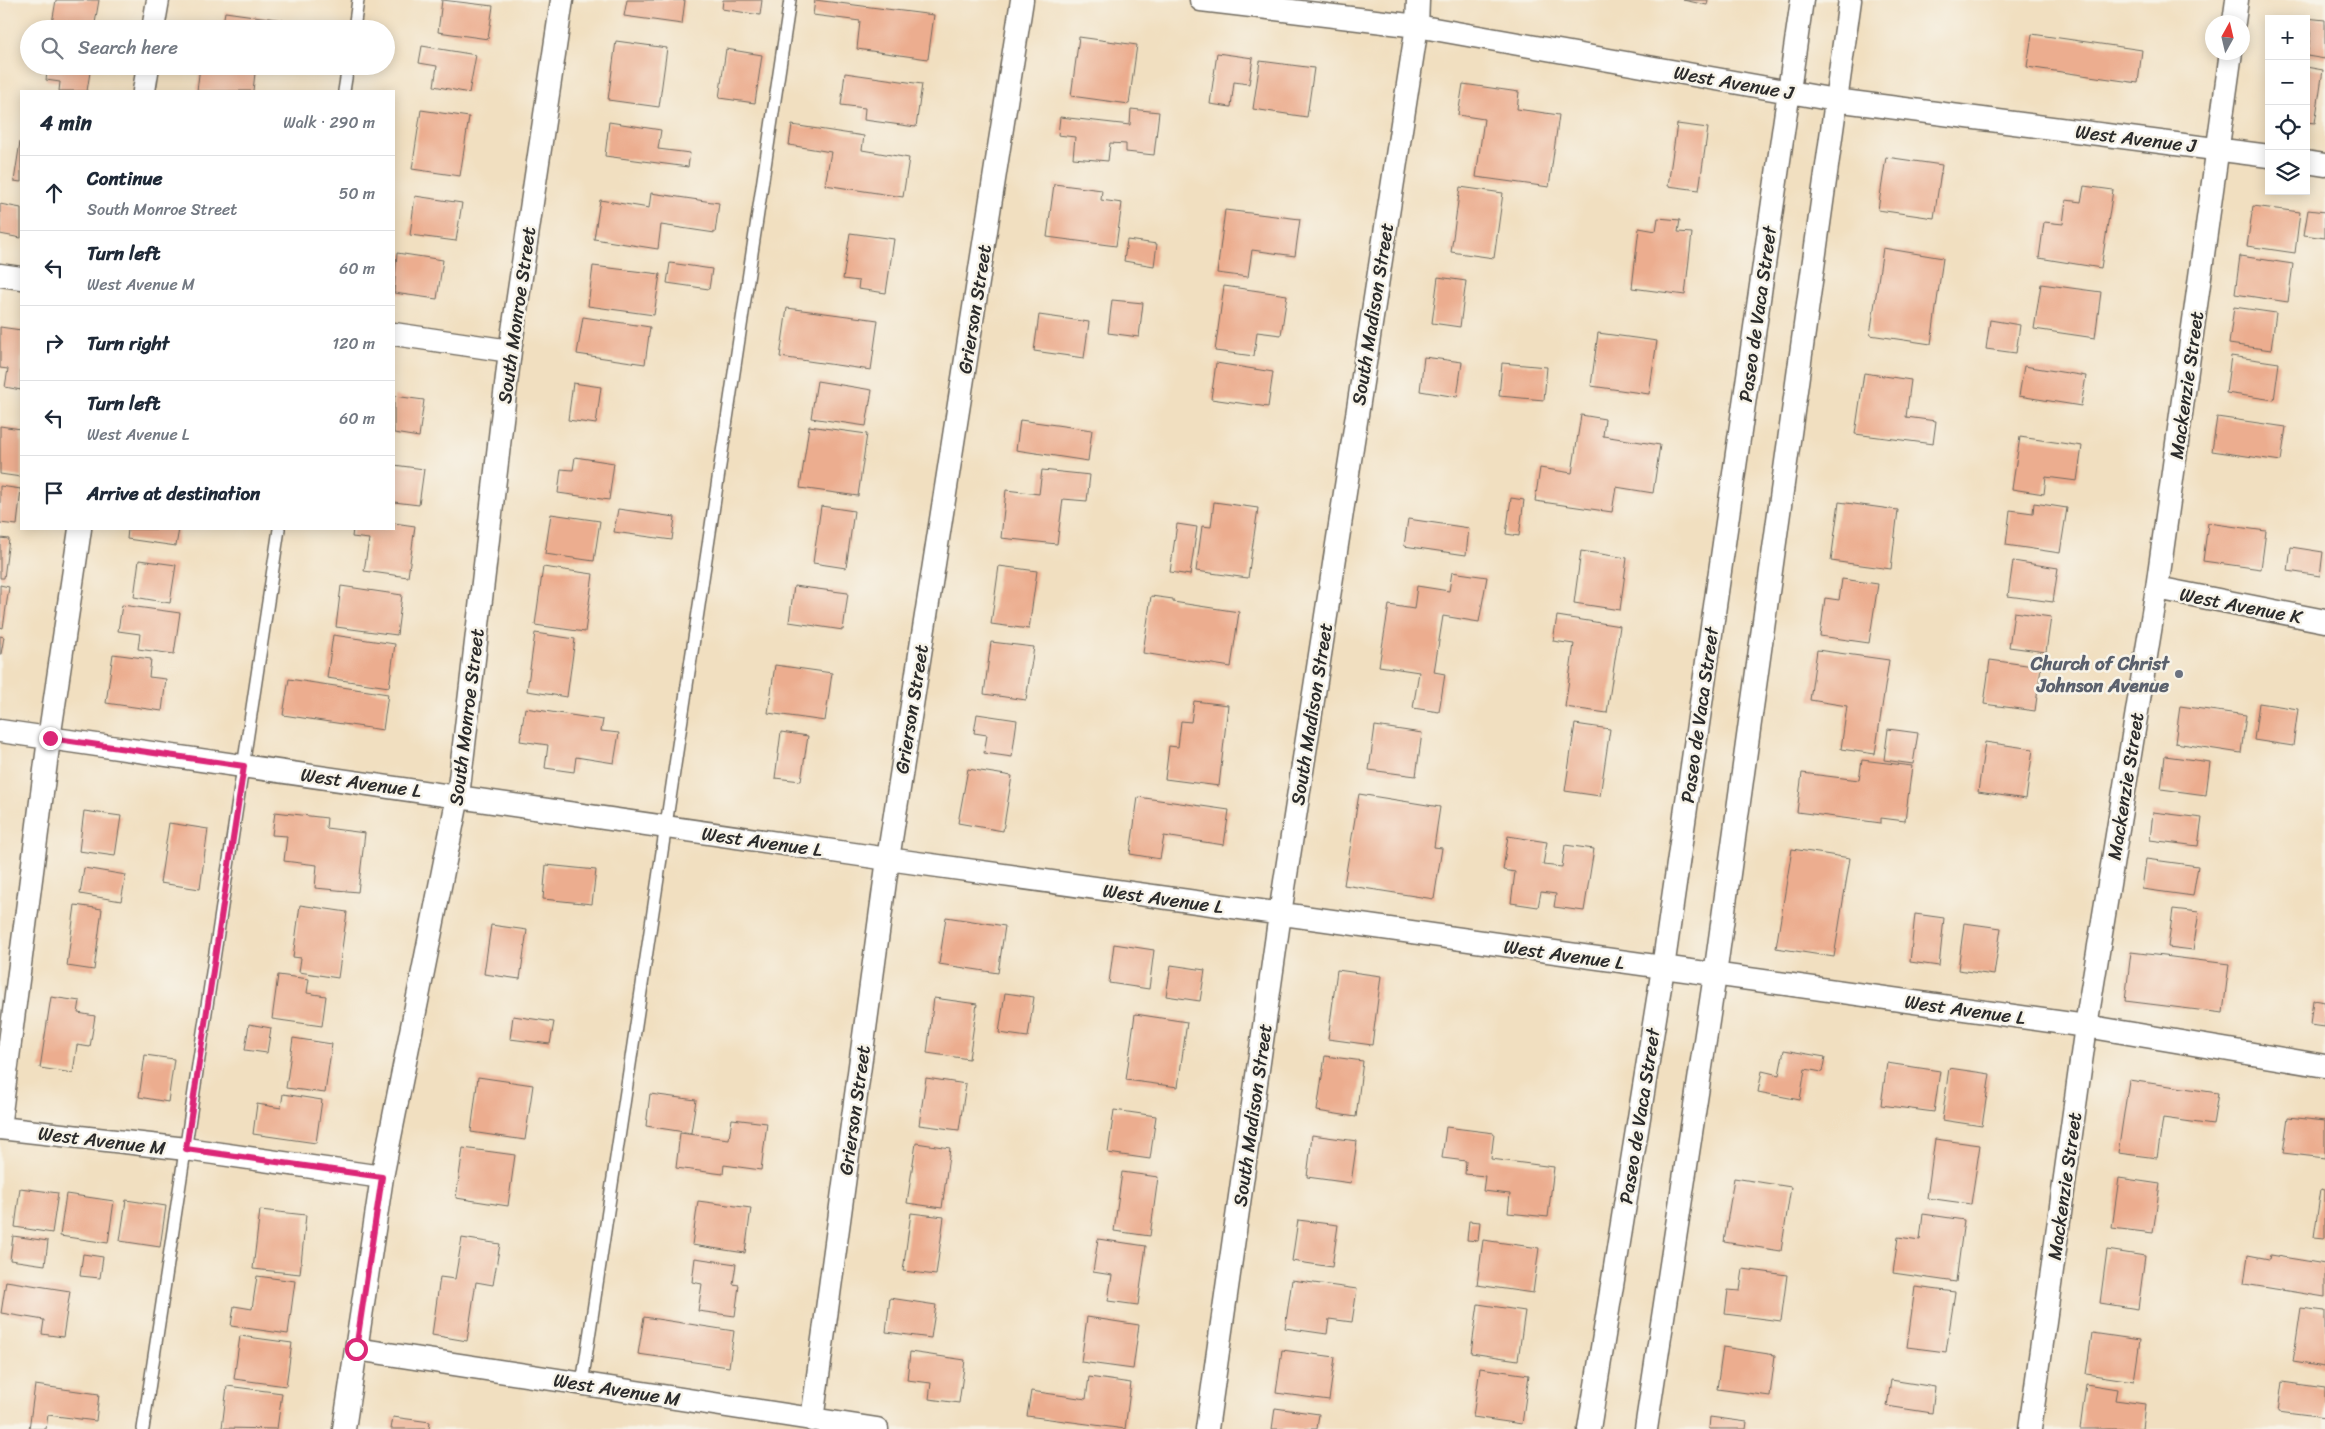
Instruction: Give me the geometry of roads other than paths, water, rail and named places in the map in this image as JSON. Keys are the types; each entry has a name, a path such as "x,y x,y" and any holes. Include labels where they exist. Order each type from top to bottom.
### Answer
{"street":[{"path":"155,20 158,0"},
{"name":"South Monroe Street","path":"344,1429 382,1177 458,796 510,350 562,0"},
{"name":"Grierson Street","path":"812,1420 888,859 1022,0"},
{"name":"West Avenue J","path":"1202,0 1417,26 1835,100 2265,155"},
{"name":"South Madison Street","path":"1207,1429 1280,914 1417,26 1418,0"},
{"name":"Paseo de Vaca Street","path":"1589,1429 1663,968 1802,0"},
{"path":"1646,1429 1715,975 1850,0"},
{"path":"2235,15 2237,0"},
{"name":"Mackenzie Street","path":"2030,1429 2086,1026 2157,588 2219,148 2229,60"},
{"path":"144,90 147,75"},
{"path":"2310,163 2325,165"},
{"path":"0,275 20,278"},
{"path":"395,334 510,350"},
{"path":"0,1120 50,738 80,530"},
{"name":"West Avenue K","path":"2157,588 2325,621"},
{"name":"West Avenue L","path":"0,731 888,859 2086,1026 2325,1066"},
{"name":"West Avenue M","path":"0,1128 186,1149 382,1177"},
{"name":"West Avenue M","path":"356,1349 878,1429"}],"lane":[{"path":"355,20 358,0"},
{"path":"582,1384 790,0"},
{"path":"344,90 347,75"},
{"path":"143,1429 279,530"}],"place":[{"name":"Church of Christ Johnson Avenue","path":"2179,674"}]}
